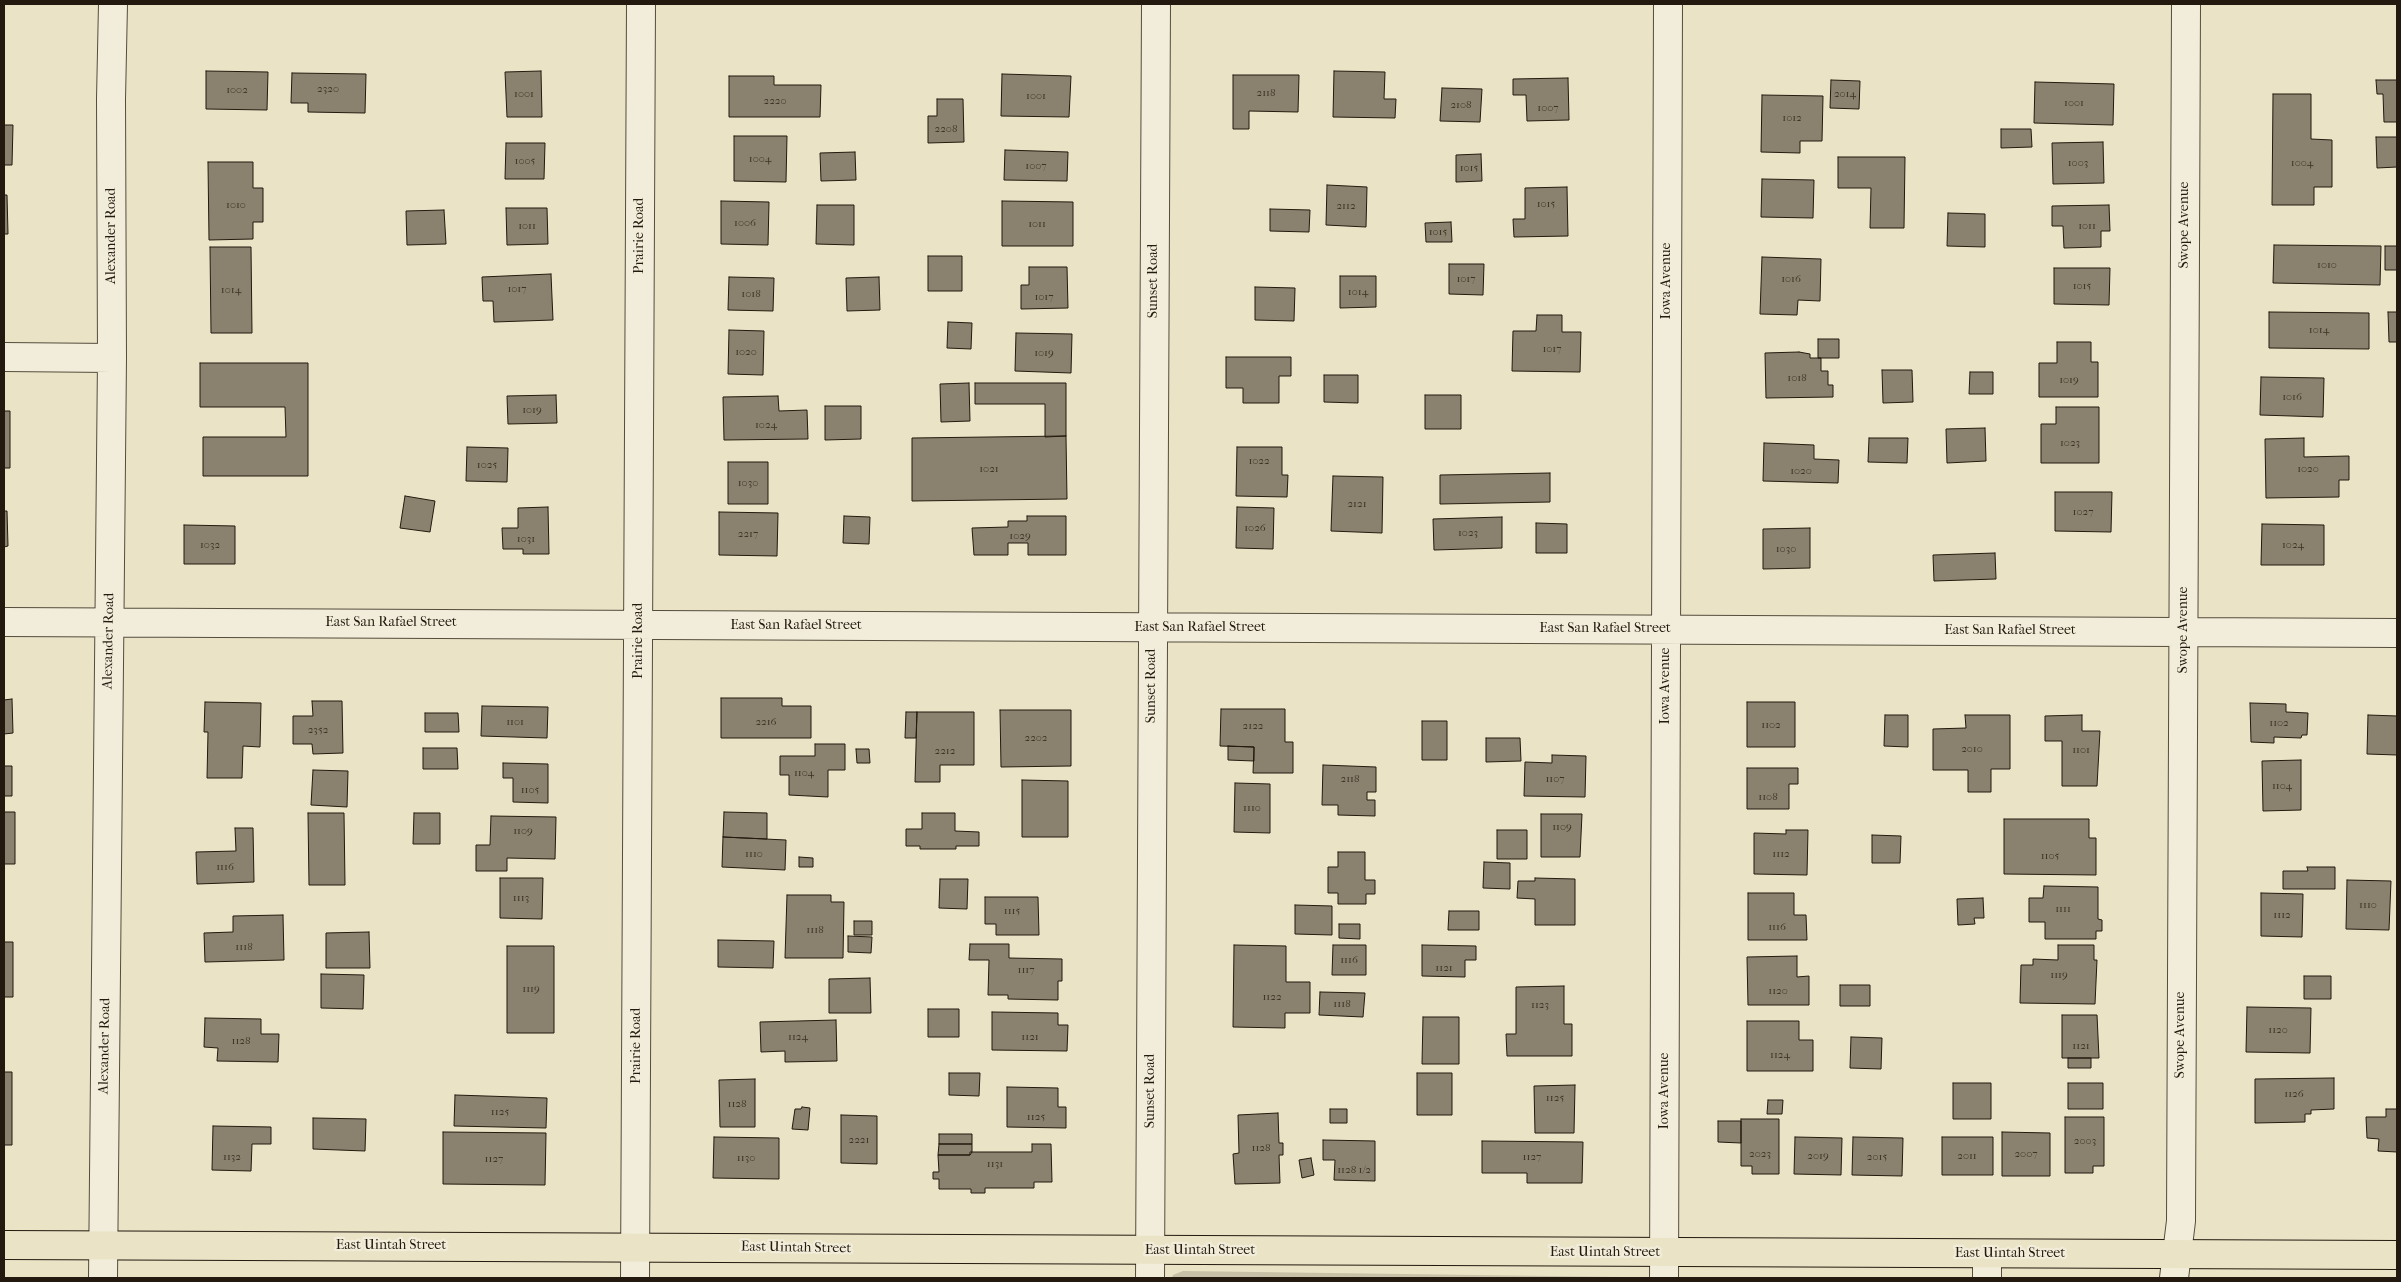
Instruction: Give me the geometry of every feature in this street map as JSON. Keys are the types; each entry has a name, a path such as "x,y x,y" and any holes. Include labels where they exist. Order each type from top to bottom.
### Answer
{"main road":[{"name":"East Uintah Street","path":"4,1245 103,1244 1150,1251 1664,1266 2175,1267 2397,1255"}],"street":[{"name":"Alexander Road","path":"103,1278 110,621 111,98 113,4"},
{"name":"Prairie Road","path":"636,1278 642,4"},
{"name":"Sunset Road","path":"1150,1278 1156,4"},
{"name":"Iowa Avenue","path":"1664,1266 1668,4"},
{"name":"Swope Avenue","path":"2175,1267 2181,1221 2186,4"},
{"path":"4,357 112,358"},
{"name":"East San Rafael Street","path":"4,622 2397,633"}],"shaded area":[{"path":"1183,1271 1624,1278 1172,1278 1173,1275"}],"building":[{"path":"206,71 268,72 267,110 206,109"},
{"path":"541,71 542,117 507,117 505,72"},
{"path":"1334,71 1385,72 1384,99 1396,99 1395,118 1333,117"},
{"path":"292,73 366,74 365,113 308,112 308,103 291,103"},
{"path":"1002,74 1071,76 1069,117 1001,116"},
{"path":"1233,75 1299,75 1298,112 1249,111 1249,129 1233,129"},
{"path":"729,76 774,76 774,85 821,85 820,117 729,117"},
{"path":"1568,78 1569,120 1527,121 1526,95 1513,95 1513,79"},
{"path":"1831,80 1860,81 1859,109 1830,108"},
{"path":"2376,80 2397,80 2397,122 2384,122 2383,94 2377,94"},
{"path":"2035,82 2114,84 2113,125 2034,123"},
{"path":"1442,88 1482,89 1480,122 1440,121"},
{"path":"2273,94 2311,94 2311,139 2332,140 2332,187 2314,187 2314,205 2272,205"},
{"path":"1762,95 1823,96 1822,141 1800,141 1800,153 1761,152"},
{"path":"937,99 963,99 964,142 928,143 928,116 937,116"},
{"path":"4,125 13,125 12,165 4,165"},
{"path":"2001,129 2031,129 2032,147 2001,148"},
{"path":"734,136 787,136 786,182 734,181"},
{"path":"2376,137 2397,137 2397,167 2377,168"},
{"path":"2103,142 2104,183 2053,184 2052,143"},
{"path":"506,143 545,143 544,179 505,179"},
{"path":"1005,150 1068,152 1067,181 1004,180"},
{"path":"855,152 856,180 821,181 820,153"},
{"path":"1481,154 1482,181 1456,182 1456,155"},
{"path":"1838,157 1905,157 1904,228 1870,228 1871,188 1838,188"},
{"path":"208,162 253,162 253,188 263,188 263,222 253,222 253,239 209,240"},
{"path":"1762,179 1814,180 1813,218 1761,217"},
{"path":"1327,185 1367,187 1366,227 1326,225"},
{"path":"1567,187 1568,236 1514,237 1513,219 1525,219 1525,188"},
{"path":"4,195 7,195 8,234 4,234"},
{"path":"721,201 769,202 768,245 721,244"},
{"path":"1002,201 1073,202 1073,246 1002,246"},
{"path":"817,205 854,205 854,245 816,244"},
{"path":"2109,205 2110,231 2101,231 2101,247 2064,248 2063,226 2052,226 2052,206"},
{"path":"506,208 547,208 548,244 507,245"},
{"path":"1270,209 1310,210 1309,232 1270,231"},
{"path":"444,210 446,244 407,245 406,211"},
{"path":"1948,213 1985,214 1985,247 1947,246"},
{"path":"1451,222 1452,242 1426,242 1425,223"},
{"path":"2274,245 2381,246 2380,285 2273,283"},
{"path":"2385,246 2397,246 2397,270 2385,270"},
{"path":"210,247 251,247 252,333 211,333"},
{"path":"928,256 962,256 962,291 928,291"},
{"path":"1762,257 1821,259 1820,301 1798,300 1797,315 1760,314"},
{"path":"1449,264 1484,264 1483,295 1449,294"},
{"path":"1029,267 1067,267 1068,308 1021,309 1021,285 1029,285"},
{"path":"2054,268 2110,268 2109,305 2054,304"},
{"path":"551,274 553,320 494,322 493,301 483,301 482,277"},
{"path":"1340,276 1376,276 1376,307 1340,308"},
{"path":"729,277 774,278 773,311 728,310"},
{"path":"879,277 880,310 847,311 846,278"},
{"path":"1255,287 1295,288 1294,321 1255,320"},
{"path":"2269,312 2369,313 2369,349 2269,348"},
{"path":"2388,312 2397,312 2397,342 2389,342"},
{"path":"1537,315 1562,315 1562,332 1581,332 1580,372 1512,371 1513,331 1536,331"},
{"path":"948,322 972,323 971,349 947,348"},
{"path":"729,330 764,331 763,375 728,374"},
{"path":"1016,333 1072,334 1071,373 1015,371"},
{"path":"1818,339 1839,339 1839,358 1818,358"},
{"path":"2057,342 2091,342 2091,362 2098,362 2098,397 2039,397 2039,363 2057,363"},
{"path":"1799,352 1810,354 1810,358 1821,358 1821,371 1828,371 1828,385 1833,385 1833,397 1766,398 1765,353"},
{"path":"1226,357 1291,357 1291,376 1279,376 1279,403 1243,403 1243,388 1226,388"},
{"path":"200,363 308,363 308,476 203,476 203,437 286,437 285,407 200,407"},
{"path":"1882,370 1912,370 1913,402 1883,403"},
{"path":"1970,372 1993,372 1993,394 1969,394"},
{"path":"1324,375 1358,375 1358,403 1324,402"},
{"path":"2261,377 2324,378 2323,417 2260,415"},
{"path":"969,383 970,421 941,422 940,384"},
{"path":"975,383 1066,383 1066,436 1045,437 1045,404 975,404"},
{"path":"556,395 557,423 508,424 507,396"},
{"path":"1425,395 1461,395 1461,429 1425,429"},
{"path":"778,396 779,411 807,410 808,439 724,440 723,397"},
{"path":"825,406 861,406 861,439 825,440"},
{"path":"2056,407 2099,407 2099,463 2041,463 2041,424 2056,424"},
{"path":"4,411 10,411 10,468 4,468"},
{"path":"1985,428 1986,461 1947,463 1946,429"},
{"path":"1066,436 1067,499 912,501 912,438"},
{"path":"1869,438 1908,438 1907,463 1868,462"},
{"path":"2304,438 2304,457 2349,456 2349,480 2339,480 2339,497 2266,498 2265,439"},
{"path":"1764,443 1814,445 1814,459 1839,460 1838,483 1763,481"},
{"path":"467,447 508,448 507,482 466,481"},
{"path":"1237,447 1282,447 1282,475 1288,475 1287,497 1236,496"},
{"path":"728,462 768,462 768,504 728,504"},
{"path":"1550,473 1550,502 1440,504 1440,475"},
{"path":"1333,476 1383,477 1382,533 1331,531"},
{"path":"2055,492 2112,492 2111,532 2055,531"},
{"path":"405,496 435,501 430,532 400,528"},
{"path":"548,507 549,554 523,554 523,549 503,549 502,528 518,528 518,508"},
{"path":"1237,507 1274,508 1273,549 1236,548"},
{"path":"4,511 7,511 8,546 4,547"},
{"path":"719,512 778,513 777,556 719,555"},
{"path":"844,516 870,517 869,544 843,543"},
{"path":"1027,516 1066,516 1066,555 1028,555 1028,543 1008,543 1008,555 974,555 972,528 1008,527 1008,521 1027,521"},
{"path":"1502,517 1502,548 1434,550 1433,519"},
{"path":"1536,523 1567,524 1567,553 1536,553"},
{"path":"2262,524 2324,525 2324,565 2261,565"},
{"path":"184,525 235,526 235,564 184,564"},
{"path":"1810,528 1810,568 1763,569 1763,529"},
{"path":"1995,553 1996,579 1934,581 1933,555"},
{"path":"721,698 782,698 782,706 811,706 811,738 721,738"},
{"path":"12,699 13,733 4,734 4,700"},
{"path":"312,701 342,701 343,753 313,754 312,744 293,744 293,716 313,716"},
{"path":"205,702 261,703 260,747 243,746 242,778 207,778 208,732 204,732"},
{"path":"1747,702 1795,702 1795,747 1747,747"},
{"path":"2250,703 2286,704 2286,712 2308,713 2307,735 2302,735 2301,738 2274,737 2274,743 2251,742"},
{"path":"482,706 548,707 547,738 481,736"},
{"path":"1221,709 1285,709 1285,742 1293,742 1293,773 1253,773 1254,747 1220,746"},
{"path":"1000,710 1071,710 1071,766 1001,767"},
{"path":"906,712 917,712 916,738 905,738"},
{"path":"917,712 974,712 974,765 940,765 940,782 915,782"},
{"path":"425,713 458,713 459,732 425,732"},
{"path":"1885,715 1908,715 1908,747 1884,746"},
{"path":"1965,715 2010,715 2010,769 1991,769 1991,792 1968,792 1968,770 1933,770 1933,729 1966,728"},
{"path":"2082,715 2082,731 2100,731 2097,786 2062,786 2062,741 2045,741 2045,716"},
{"path":"2368,715 2397,716 2397,755 2367,754"},
{"path":"1422,721 1447,721 1447,760 1422,760"},
{"path":"1486,738 1520,738 1521,761 1486,762"},
{"path":"815,744 845,744 845,770 828,770 828,797 789,795 789,775 780,775 780,756 815,756"},
{"path":"1228,746 1254,747 1254,761 1228,760"},
{"path":"423,748 457,748 458,769 423,769"},
{"path":"856,749 869,749 870,763 857,763"},
{"path":"1552,755 1586,756 1585,797 1524,796 1525,762 1552,763"},
{"path":"2301,760 2301,810 2263,811 2262,761"},
{"path":"503,763 548,764 548,803 513,802 513,778 503,778"},
{"path":"1323,765 1376,767 1376,792 1367,792 1367,800 1375,800 1375,816 1338,815 1338,805 1322,805"},
{"path":"4,766 12,766 12,796 4,796"},
{"path":"1747,768 1798,768 1798,784 1789,784 1789,809 1747,809"},
{"path":"313,770 348,771 347,807 311,805"},
{"path":"1022,780 1068,781 1068,837 1022,837"},
{"path":"1235,783 1270,784 1270,833 1234,832"},
{"path":"4,812 15,812 15,864 4,864"},
{"path":"724,812 767,813 767,839 723,837"},
{"path":"308,813 344,813 345,885 309,885"},
{"path":"414,813 440,813 440,844 413,844"},
{"path":"922,813 955,813 955,831 979,832 979,846 956,846 956,849 920,849 920,846 906,846 906,829 922,829"},
{"path":"1541,814 1582,814 1580,857 1541,857"},
{"path":"491,816 556,817 555,859 507,858 507,871 476,871 476,845 490,845"},
{"path":"2004,819 2089,819 2089,838 2096,838 2096,875 2004,874"},
{"path":"235,828 253,828 254,882 197,884 196,852 236,851"},
{"path":"1497,830 1527,830 1527,859 1497,859"},
{"path":"1786,830 1808,830 1807,875 1754,874 1754,833 1786,834"},
{"path":"1872,835 1901,836 1900,863 1872,863"},
{"path":"723,837 786,840 785,870 722,867"},
{"path":"1338,852 1365,852 1365,880 1375,880 1375,894 1366,894 1366,904 1338,904 1338,893 1328,893 1328,867 1338,867"},
{"path":"799,857 813,858 813,867 799,867"},
{"path":"1484,862 1510,863 1510,889 1483,888"},
{"path":"2307,867 2335,867 2335,889 2283,889 2283,871 2308,871"},
{"path":"500,878 543,878 542,919 500,918"},
{"path":"1535,878 1575,879 1575,925 1535,925 1535,899 1517,898 1518,881 1535,881"},
{"path":"940,879 968,879 967,909 939,908"},
{"path":"2347,880 2391,881 2389,930 2346,929"},
{"path":"2044,886 2098,887 2098,919 2102,920 2102,931 2096,931 2096,939 2045,939 2045,922 2029,922 2029,898 2043,898"},
{"path":"1748,893 1794,893 1794,915 1806,915 1807,940 1748,940"},
{"path":"2261,893 2303,894 2302,937 2261,936"},
{"path":"787,895 831,895 831,902 844,902 843,958 785,958"},
{"path":"985,897 1038,897 1039,935 996,935 996,924 985,924"},
{"path":"1983,898 1984,918 1974,918 1975,924 1958,925 1957,899"},
{"path":"1295,905 1332,906 1332,935 1295,934"},
{"path":"1449,911 1479,911 1479,930 1448,930"},
{"path":"283,915 284,960 205,962 204,933 233,932 233,916"},
{"path":"854,921 872,921 872,935 854,935"},
{"path":"1339,924 1360,924 1360,939 1339,938"},
{"path":"369,932 370,968 326,968 326,933"},
{"path":"848,936 872,937 871,953 848,952"},
{"path":"718,940 774,941 773,968 718,967"},
{"path":"4,942 13,942 13,997 4,997"},
{"path":"970,944 1009,944 1009,958 1062,959 1062,981 1058,981 1058,1000 1008,999 1008,995 988,995 989,960 969,960"},
{"path":"1234,945 1286,946 1286,982 1310,982 1310,1013 1285,1013 1285,1028 1233,1027"},
{"path":"1333,945 1366,945 1366,975 1332,975"},
{"path":"1422,945 1476,946 1476,960 1465,960 1465,977 1422,976"},
{"path":"2058,945 2094,945 2094,960 2097,960 2095,1004 2020,1003 2021,965 2033,965 2033,959 2058,960"},
{"path":"507,946 554,946 554,1033 507,1033"},
{"path":"1797,956 1797,977 1809,976 1809,1005 1748,1005 1747,957"},
{"path":"321,974 364,975 363,1009 321,1008"},
{"path":"2304,976 2331,976 2331,999 2304,999"},
{"path":"870,978 871,1013 829,1013 829,979"},
{"path":"1840,985 1870,985 1870,1006 1840,1006"},
{"path":"1564,986 1564,1024 1572,1024 1572,1056 1507,1056 1506,1034 1516,1034 1516,987"},
{"path":"1320,992 1365,993 1363,1017 1319,1015"},
{"path":"2247,1007 2311,1008 2310,1053 2246,1052"},
{"path":"928,1009 959,1009 959,1037 928,1037"},
{"path":"992,1012 1058,1013 1058,1025 1068,1025 1067,1051 992,1050"},
{"path":"2062,1015 2097,1015 2099,1058 2062,1058"},
{"path":"1423,1017 1459,1017 1459,1064 1422,1064"},
{"path":"205,1018 261,1019 261,1034 279,1034 278,1062 217,1061 218,1048 204,1047"},
{"path":"836,1020 837,1061 785,1062 785,1051 761,1052 760,1022"},
{"path":"1747,1021 1799,1021 1799,1040 1813,1040 1813,1071 1747,1071"},
{"path":"1851,1037 1882,1038 1881,1069 1850,1068"},
{"path":"2068,1058 2091,1058 2091,1068 2068,1068"},
{"path":"4,1072 12,1072 12,1145 4,1145"},
{"path":"949,1073 980,1073 979,1096 949,1095"},
{"path":"1417,1073 1452,1073 1452,1115 1417,1115"},
{"path":"2334,1078 2334,1109 2311,1110 2311,1114 2305,1114 2305,1122 2255,1123 2255,1079"},
{"path":"755,1079 755,1127 720,1127 719,1080"},
{"path":"1953,1083 1991,1083 1991,1119 1953,1119"},
{"path":"2068,1083 2103,1083 2103,1109 2068,1109"},
{"path":"1575,1085 1574,1133 1535,1133 1534,1086"},
{"path":"1007,1087 1058,1088 1058,1107 1066,1107 1066,1128 1007,1127"},
{"path":"455,1095 547,1098 546,1128 454,1126"},
{"path":"1768,1100 1783,1100 1782,1114 1767,1114"},
{"path":"802,1107 810,1108 808,1130 792,1129 795,1109 801,1109"},
{"path":"1330,1109 1347,1109 1347,1123 1330,1123"},
{"path":"2386,1109 2397,1109 2397,1152 2378,1151 2379,1139 2367,1138 2366,1117 2386,1117"},
{"path":"1278,1113 1279,1143 1283,1143 1283,1155 1279,1155 1280,1183 1235,1184 1233,1154 1239,1153 1238,1115"},
{"path":"841,1115 877,1116 877,1164 841,1163"},
{"path":"2065,1117 2104,1117 2104,1166 2093,1166 2093,1173 2065,1173"},
{"path":"313,1118 366,1119 365,1151 313,1149"},
{"path":"1741,1119 1779,1119 1779,1174 1752,1174 1752,1166 1741,1166"},
{"path":"1718,1121 1741,1121 1741,1143 1718,1142"},
{"path":"213,1126 271,1127 271,1144 252,1144 251,1171 212,1170"},
{"path":"443,1132 546,1133 545,1185 443,1184"},
{"path":"2002,1132 2050,1133 2050,1176 2002,1176"},
{"path":"939,1134 972,1134 972,1144 939,1144"},
{"path":"714,1137 779,1138 779,1179 713,1178"},
{"path":"1795,1137 1842,1138 1841,1175 1794,1174"},
{"path":"1853,1137 1903,1138 1902,1176 1852,1175"},
{"path":"1942,1137 1993,1137 1993,1175 1942,1175"},
{"path":"1323,1140 1375,1141 1375,1181 1334,1180 1335,1160 1323,1160"},
{"path":"1482,1141 1583,1142 1582,1183 1527,1183 1527,1173 1482,1173"},
{"path":"939,1144 972,1144 972,1152 970,1155 938,1155"},
{"path":"1032,1144 1051,1144 1052,1182 1034,1182 1034,1188 985,1188 985,1193 971,1193 971,1189 939,1189 939,1179 933,1179 933,1172 939,1172 938,1155 970,1155 970,1152 1032,1152"},
{"path":"1311,1158 1314,1175 1302,1178 1299,1160"}]}
